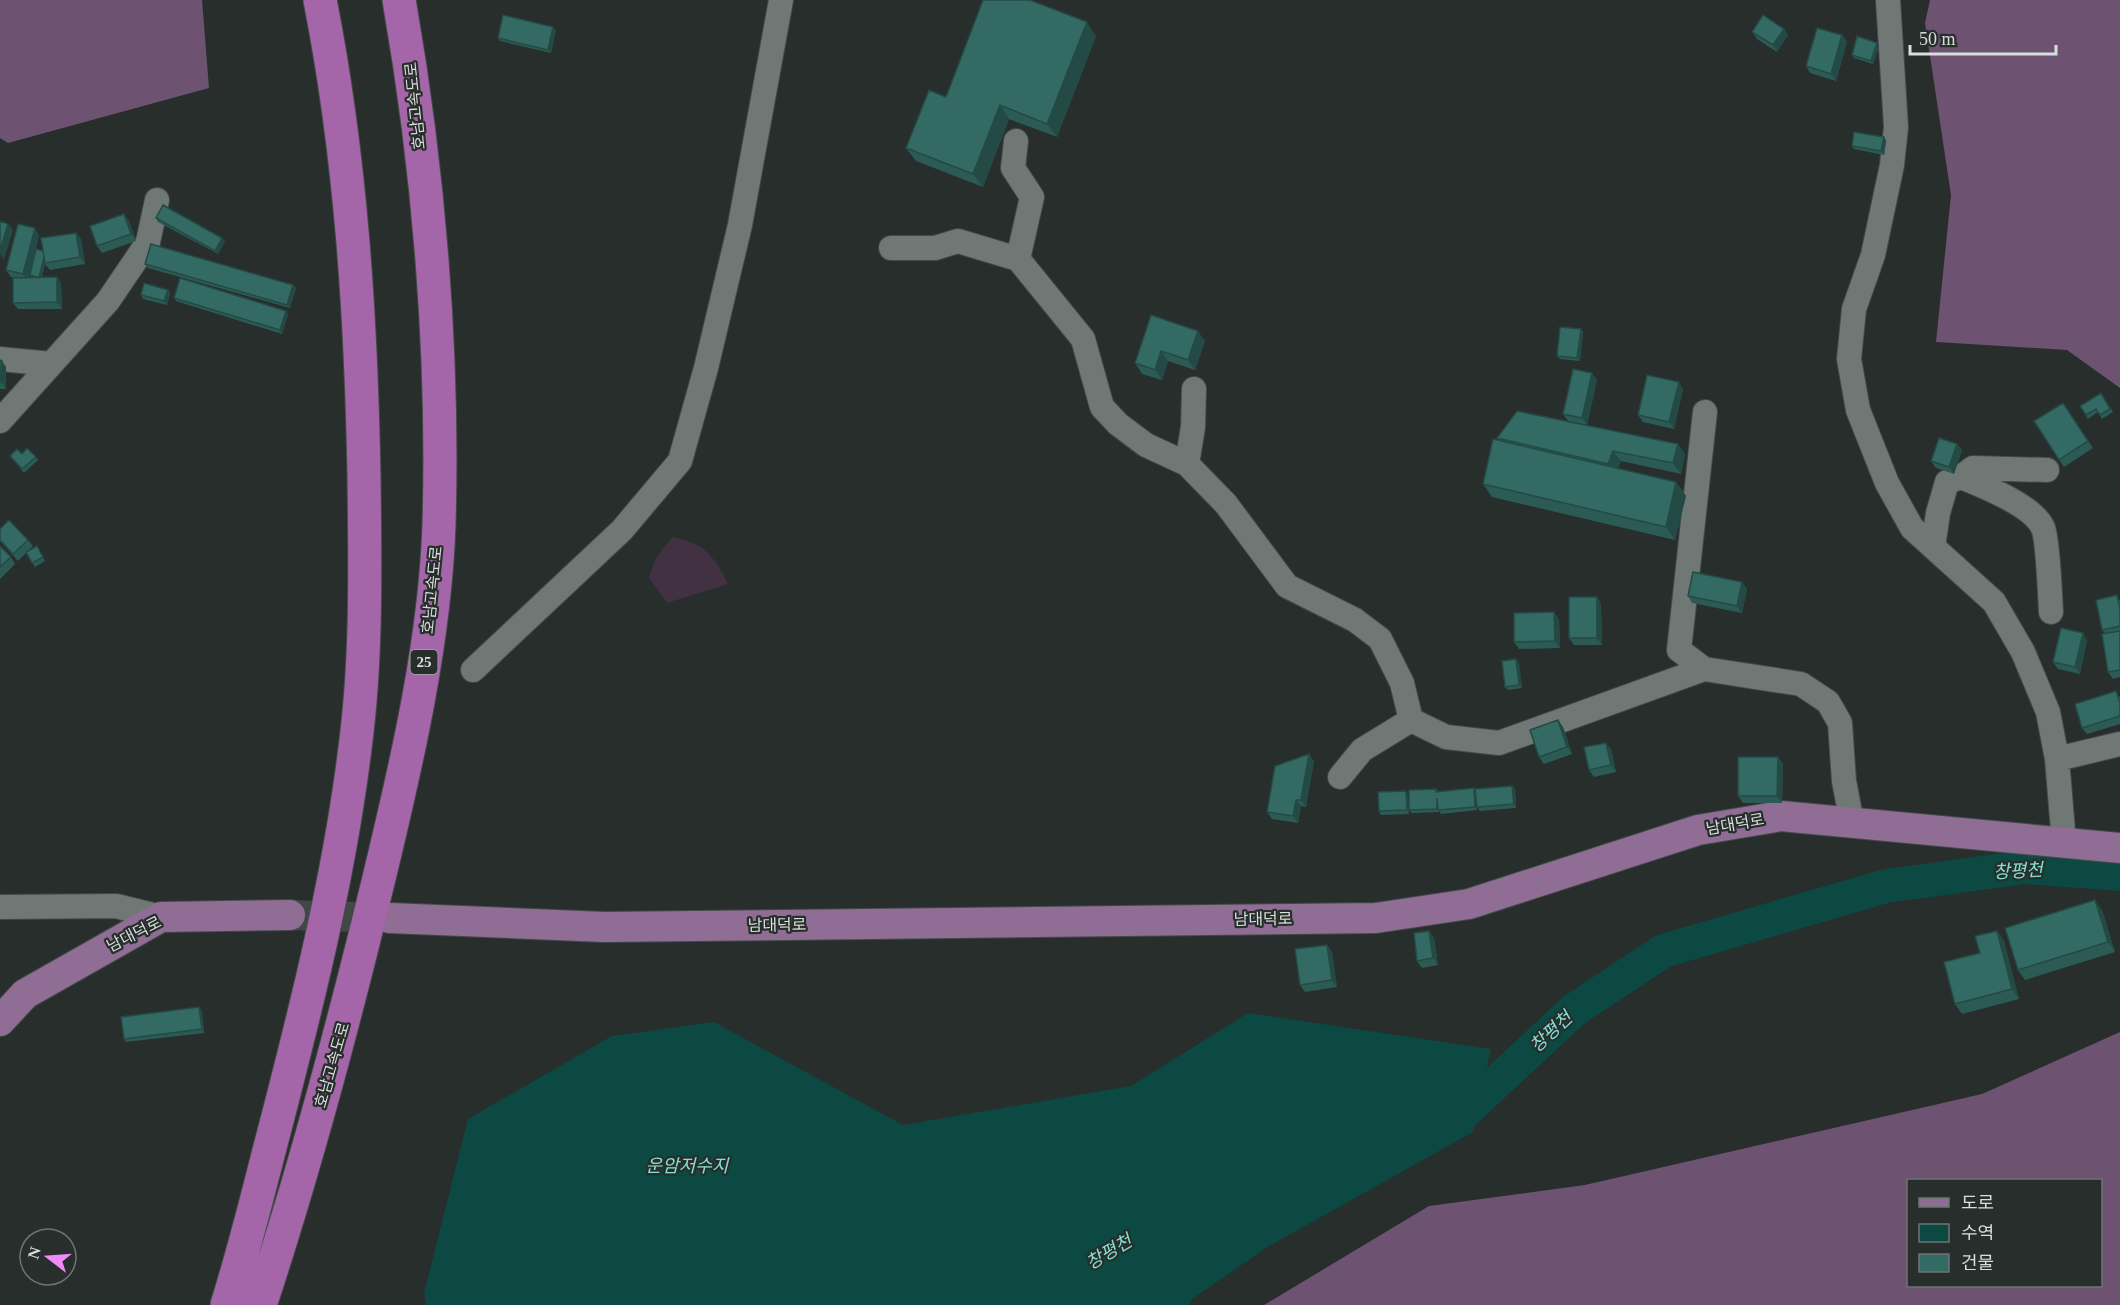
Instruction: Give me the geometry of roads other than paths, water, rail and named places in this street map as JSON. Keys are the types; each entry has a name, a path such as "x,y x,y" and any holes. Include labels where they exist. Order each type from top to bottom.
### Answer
{"highway":[{"path":"227,1305 298,1040 323,933 356,746 362,662 365,560 359,322 345,147 320,0"},
{"name":"호남고속도로","path":"260,1305 341,1038 396,807 426,653 439,527 437,319 411,69 399,0"}],"main road":[{"name":"남대덕로","path":"390,918 614,927 1376,918 1469,904 1698,830 1781,816 2120,848"},
{"name":"남대덕로","path":"0,1021 25,994 161,917 290,915"}],"street":[{"path":"473,670 622,530 680,461 706,368 740,225 781,0"},
{"path":"1888,0 1896,127 1892,165 1873,255 1854,309 1850,359 1858,410 1887,483 1912,528 1994,602 2023,652 2048,712 2057,759 2064,843"},
{"path":"1016,141 1013,168 1032,197 1018,259"},
{"path":"0,421 108,301 148,242 157,200"},
{"path":"891,248 935,248 958,241 1018,259 1083,339 1102,407 1118,424 1146,445 1187,464 1226,504 1287,586 1355,620 1380,639 1402,683 1411,720"},
{"path":"0,359 51,364"},
{"path":"1187,464 1193,427 1194,389"},
{"path":"1705,412 1678,650 1704,669 1801,684 1828,702 1840,723 1844,781 1852,823"},
{"path":"1934,547 1938,513 1947,482 1961,477 1973,468 2047,470"},
{"path":"1961,477 1986,487 2030,512 2044,528 2051,612"},
{"path":"1411,720 1446,737 1499,743 1704,669"},
{"path":"1340,777 1362,750 1411,720"},
{"path":"2057,759 2120,744"},
{"path":"0,907 116,906 161,917"}],"water":[{"name":"운암저수지","path":"1248,1013 1491,1049 1473,1132 1269,1246 1192,1299 1189,1305 426,1305 424,1293 468,1119 612,1036 714,1022 903,1125 1131,1086"}],"waterway":[{"name":"창평천","path":"1441,1122 1458,1118 1574,1010 1663,951 1886,886 2025,867 2120,874"}],"tunnel":[{"path":"290,915 390,918"}]}
